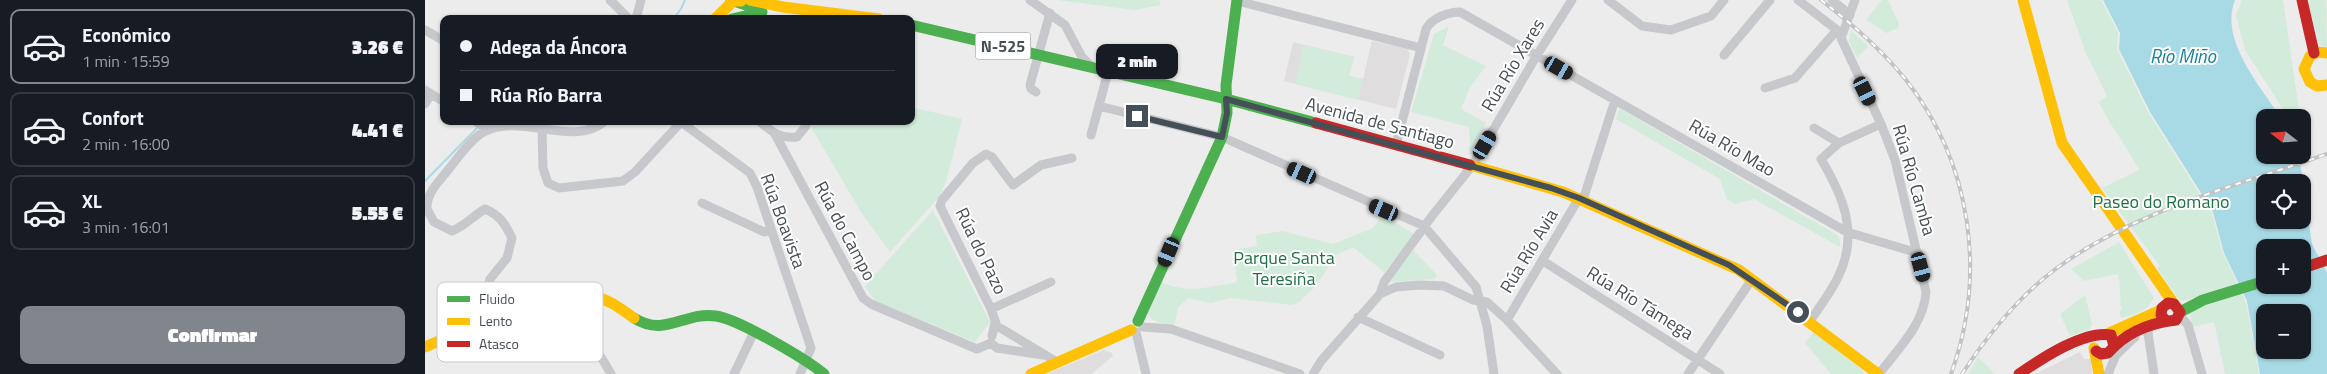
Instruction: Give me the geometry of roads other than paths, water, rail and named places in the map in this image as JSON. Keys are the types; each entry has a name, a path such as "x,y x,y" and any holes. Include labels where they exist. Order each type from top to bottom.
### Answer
{"main road":[{"path":"717,15 720,0"},
{"path":"719,15 733,0"},
{"path":"733,0 804,15"},
{"path":"732,15 733,0"},
{"path":"750,0 769,8 839,15"},
{"path":"2023,0 2062,143 2075,164 2119,222 2160,285 2171,311"},
{"path":"2302,0 2314,53"},
{"path":"1031,374 1052,359 1137,328 1207,166 1222,137 1227,113 1226,85 1237,1"},
{"path":"745,15 769,8"},
{"name":"N-525","path":"915,26 1093,69"},
{"path":"2326,87 2314,85 2304,72 2306,61 2314,53 2327,53"},
{"name":"Avenida de Santiago","path":"1093,69 1226,99 1472,166 1581,199 1723,262 1810,320 1879,374"},
{"path":"2311,265 2327,260"},
{"path":"2101,374 2095,344 2100,332 2109,333 2256,283"},
{"path":"603,300 620,306 643,323 652,326 666,325 701,315 715,315 754,332 807,360 824,374"},
{"path":"2101,374 2119,340 2171,311"},
{"path":"2109,333 2114,340 2113,351"},
{"path":"425,347 437,342"},
{"path":"2019,374 2048,355 2077,343 2095,344"},
{"path":"2095,344 2101,354 2113,351"}],"street":[{"path":"610,0 625,15"},
{"path":"637,15 641,0"},
{"path":"1030,0 1050,13 1069,30 1082,57 1093,69"},
{"name":"Rúa Río Xares","path":"1380,294 1385,282 1424,226 1472,166 1537,55 1572,0"},
{"path":"1608,0 1642,26 1671,30 1711,16 1724,0"},
{"path":"1724,55 1769,0"},
{"path":"1798,0 1839,32"},
{"path":"1833,0 1849,18"},
{"path":"1765,88 1795,78 1839,32 1849,18 1855,0"},
{"path":"1237,1 1421,48 1396,145"},
{"name":"Rúa Río Mao","path":"1421,48 1429,25 1440,17 1455,12 1469,16 1847,232 1918,253"},
{"path":"1036,92 1031,89 1030,85 1050,13"},
{"path":"425,30 440,39"},
{"name":"Rúa Río Camba","path":"1839,32 1881,124 1895,160 1926,292 1923,310 1911,332 1879,374"},
{"path":"1091,135 1108,72"},
{"path":"425,104 428,92 440,100"},
{"name":"Rúa Río Avia","path":"1507,320 1581,199 1615,100"},
{"path":"1099,106 1222,137 1424,226 1471,280 1487,326 1494,374"},
{"path":"1810,320 1840,274 1847,232 1847,214 1838,187 1821,159 1839,143 1881,124"},
{"path":"481,125 489,130"},
{"path":"433,220 427,203 431,192 461,154 481,134 498,126 505,125"},
{"path":"518,125 542,129 584,130 600,125"},
{"path":"542,129 543,168 548,183 559,188 623,180 635,172 678,125"},
{"name":"Rúa Boavista","path":"685,125 750,173 757,187 811,348 807,360"},
{"path":"764,125 775,134 787,138 797,137 806,125"},
{"path":"1814,128 1839,143"},
{"name":"Rúa do Campo","path":"775,134 863,298 871,304 977,349 991,340"},
{"name":"Rúa do Pazo","path":"1052,359 1008,332 1000,330 940,206 942,200 973,163 986,154 992,158 1013,185 1041,165 1072,158"},
{"path":"702,203 764,232 770,230"},
{"path":"425,212 433,220 452,231 463,226 472,216 485,209 496,214 505,223 512,238 507,258 490,278 489,282"},
{"name":"Rúa Río Támega","path":"1543,261 1698,358 1720,374"},
{"path":"1688,374 1751,279"},
{"path":"991,309 1051,282"},
{"path":"1313,374 1321,361 1380,294 1396,287 1444,286 1477,300 1487,302 1507,320 1557,374"},
{"path":"2171,311 2188,324 2202,374"},
{"path":"1358,317 1440,355"},
{"name":"Rúa do Pazo","path":"991,340 995,321"},
{"path":"2144,327 2154,374"},
{"path":"1146,374 1137,328 1171,329 1300,374"},
{"path":"734,374 754,332"},
{"path":"1008,332 991,340 997,348 1052,359"},
{"path":"2107,374 2113,351"},
{"path":"603,360 611,374"},
{"path":"800,374 807,360"}],"water":[{"name":"Río Miño","path":"2103,0 2235,0 2232,15 2232,31 2237,46 2244,62 2275,109 2256,109 2256,164 2300,164 2302,174 2256,174 2256,229 2310,229 2312,244 2327,273 2327,374 2260,374 2257,359 2311,359 2311,304 2256,304 2256,352 2247,301 2224,253 2213,212 2150,112 2119,49 2120,33"}],"waterway":[{"path":"676,15 685,0"},
{"path":"425,181 479,126"}],"railway":[{"path":"1821,0 1866,38 1906,80 1928,113 1946,147 1959,184 1967,221 1970,260 1968,298 1962,336 1951,374"},
{"path":"1962,374 1989,336 2020,300 2043,279 2074,256 2107,237 2179,204 2327,154"}],"park label":[{"name":"Paseo do Romano","path":"2161,202"},
{"name":"Parque Santa Teresiña","path":"1284,268"}]}
